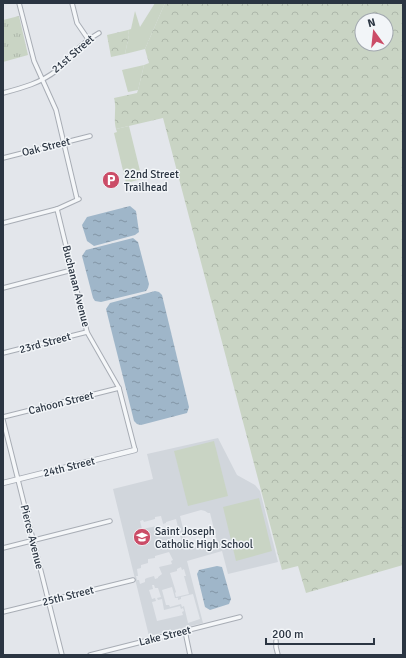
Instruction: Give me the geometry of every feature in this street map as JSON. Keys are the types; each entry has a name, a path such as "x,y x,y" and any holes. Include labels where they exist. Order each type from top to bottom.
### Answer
{"street":[{"path":"3,224 57,209 78,199 56,110 34,61 19,3"},
{"path":"72,3 77,23 88,39"},
{"name":"21st Street","path":"3,93 28,86 42,80 56,71 88,39 99,33"},
{"name":"Oak Street","path":"3,158 90,136"},
{"name":"Buchanan Avenue","path":"57,209 87,332 120,388 135,450"},
{"path":"3,288 72,270"},
{"name":"23rd Street","path":"3,353 87,332"},
{"name":"Cahoon Street","path":"3,418 120,388"},
{"name":"Pierce Avenue","path":"3,418 62,655"},
{"name":"24th Street","path":"3,483 135,450"},
{"path":"3,548 110,521"},
{"name":"25th Street","path":"3,612 133,580"},
{"name":"Lake Street","path":"90,655 240,617"},
{"path":"184,631 190,655"},
{"path":"276,641 278,655"}],"shaded area":[{"name":"Saint Joseph Catholic High School","path":"218,438 237,475 255,485 260,491 278,562 228,574 222,551 187,561 203,623 149,636 113,489 153,479 147,454","holes":["201,510 210,513 217,541 188,549 180,516","161,516 163,524 176,519 183,547 173,549 171,540 174,539 171,528 165,529 163,525 165,531 169,530 170,535 163,537 159,537 157,526 142,529 140,521 143,520 144,522 155,519 155,517","169,552 173,560 171,561 172,564 159,567 162,574 158,578 155,579 154,576 147,578 145,579 145,582 140,584 136,576 138,576 137,569 141,568 141,565 148,563 148,559 155,558 155,556","181,567 182,570 184,569 186,576 184,576 189,594 176,597 176,592 170,573 177,571 177,569","152,585 154,585 155,588 158,588 161,597 157,598 158,600 162,599 164,610 180,606 181,609 183,608 183,615 157,621 152,602 156,601 155,598 152,599 149,590 153,589","172,587 175,598 178,598 178,600 181,599 181,597 193,594 200,619 188,623 184,606 182,607 181,604 170,607 169,605 166,605 162,590"]}],"green space":[{"path":"155,3 165,3 145,49 125,54 129,35 128,30 131,29 135,11 140,27"},
{"path":"165,3 403,3 403,565 306,593 298,566 282,570 163,118 116,129 114,98 137,93 144,65 149,63 145,49"},
{"path":"19,16 28,55 3,62 3,20"},
{"path":"128,30 129,35 125,54 111,57 107,35"},
{"path":"144,65 138,90 128,92 122,70"},
{"path":"129,126 142,179 126,183 114,133 117,132 116,129"},
{"path":"214,441 228,496 188,506 174,451"},
{"path":"259,498 272,551 236,561 223,507"}],"water":[{"path":"130,206 136,211 139,232 135,235 94,246 87,241 82,225 87,217"},
{"path":"133,238 138,242 149,284 148,288 146,291 101,302 95,301 82,256 86,250"},
{"path":"155,291 162,295 189,407 187,413 141,425 134,421 106,309 110,303"},
{"path":"217,566 222,567 231,599 229,604 210,610 205,607 197,574 199,570"}],"place":[{"name":"22nd Street Trailhead","path":"111,180"},
{"name":"Saint Joseph Catholic High School","path":"142,537"}]}
